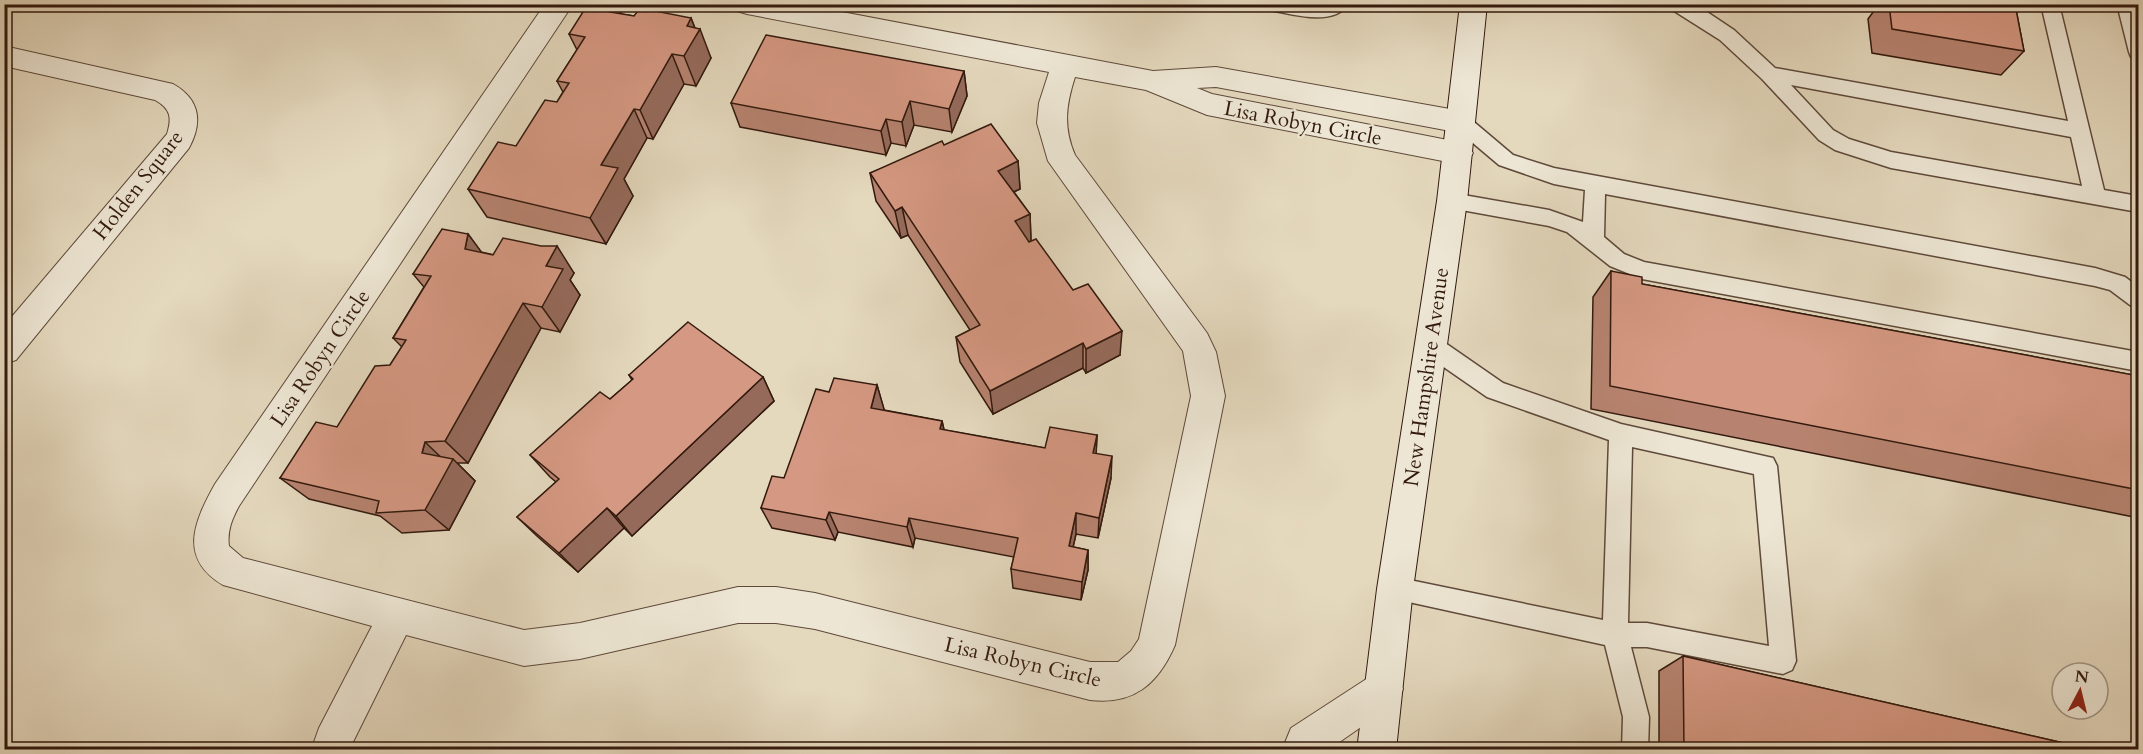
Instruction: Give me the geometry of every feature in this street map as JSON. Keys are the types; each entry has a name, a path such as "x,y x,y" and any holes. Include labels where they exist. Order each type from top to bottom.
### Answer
{"street":[{"name":"Lisa Robyn Circle","path":"560,4 227,495 210,530 211,548 216,559 225,568 236,573 524,648 580,641 738,605 776,604 815,611 1090,681 1106,684 1123,680 1143,666 1156,645 1208,396 1200,352 1196,343 1063,161 1055,145 1050,111 1065,66"},
{"name":"Lisa Robyn Circle","path":"747,4 1151,81 1207,104 1458,153"},
{"name":"New Hampshire Avenue","path":"1376,750 1395,589 1452,201 1474,4"},
{"name":"Holden Square","path":"4,56 163,91 179,100 184,107 186,120 178,140 4,350"},
{"name":"Lisa Robyn Circle","path":"1151,81 1216,77 1461,122"},
{"path":"333,750 333,742 397,615"},
{"path":"1301,750 1305,742 1383,689"}],"lane":[{"path":"1270,4 1313,12 1328,11 1339,4"},
{"path":"1677,4 1727,35 1769,74 1826,135 1842,145 1891,160 2139,204"},
{"path":"2050,4 2095,196"},
{"path":"2126,4 2139,52"},
{"path":"1769,74 2080,131"},
{"path":"1461,122 1506,160 1554,176 2095,276 2117,283 2139,299"},
{"path":"1593,240 1595,184"},
{"path":"1452,201 1549,218 1574,226 1617,260 1642,270 2139,362"},
{"path":"1395,589 1615,635 1647,635 1783,661 1765,466 1621,434 1489,388 1430,345"},
{"path":"1621,434 1615,635 1636,717 1635,750"}],"building":[{"path":"588,4 615,4 610,12 634,16 640,8 691,18 687,26 700,29 684,56 672,54 640,110 634,109 601,165 618,168 590,218 468,189 498,142 516,146 545,100 557,102 569,83 557,81 585,37 569,34"},
{"path":"1889,4 2015,4 2024,51 1892,29"},
{"path":"766,35 964,71 949,109 910,101 902,122 886,119 881,131 731,103"},
{"path":"991,124 1018,161 998,171 1030,214 1015,221 1029,242 1036,239 1073,290 1088,284 1122,331 1086,349 1083,343 990,391 956,337 980,325 902,207 895,211 870,173 942,141 944,145"},
{"path":"442,229 468,234 465,249 493,255 503,238 541,246 557,246 546,266 563,269 542,307 523,303 445,441 425,442 422,453 453,459 425,510 376,513 379,501 280,478 316,422 337,427 375,366 390,365 406,340 393,338 431,276 413,274"},
{"path":"1611,271 1642,277 1642,284 2139,376 2139,490 1610,386"},
{"path":"688,322 763,377 616,516 607,508 559,553 517,517 559,479 530,455 600,392 610,399 633,379 629,375"},
{"path":"834,378 877,385 871,408 942,421 940,429 1045,448 1050,427 1097,435 1093,453 1112,456 1099,518 1076,513 1069,546 1088,550 1082,582 1011,569 1018,538 909,518 907,527 829,512 826,520 761,508 772,476 784,478 816,389 829,392"},
{"path":"1683,656 2094,750 1684,750"}]}
